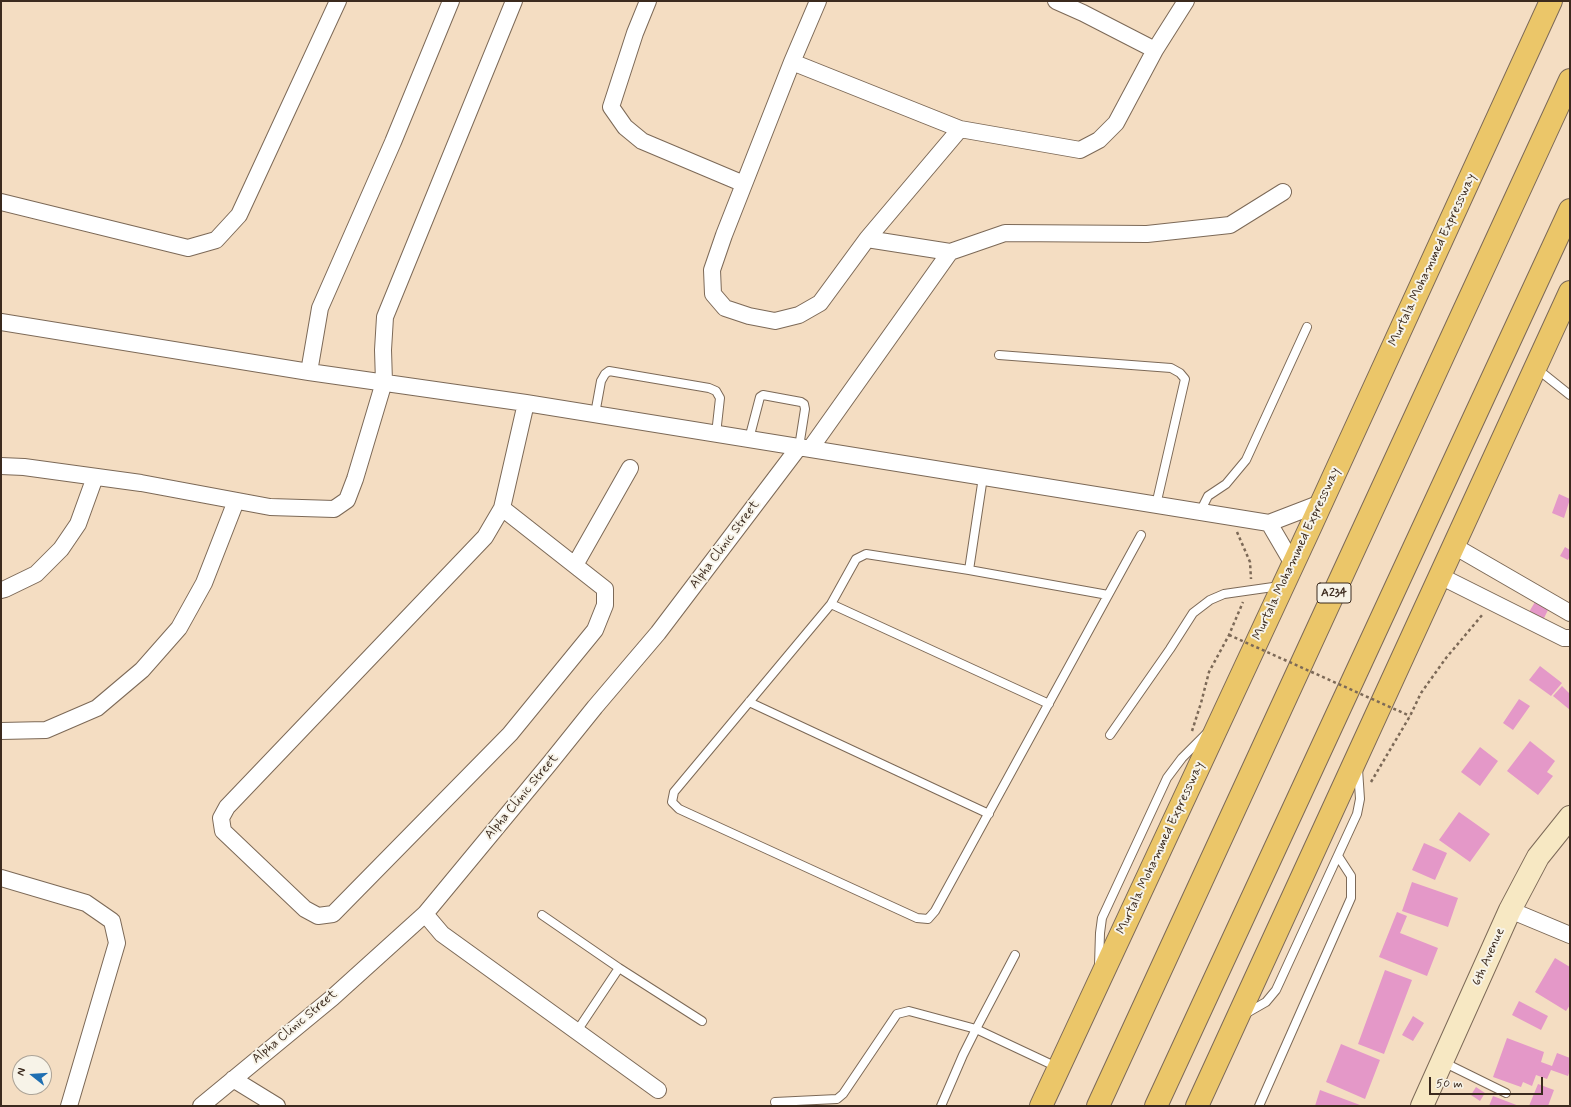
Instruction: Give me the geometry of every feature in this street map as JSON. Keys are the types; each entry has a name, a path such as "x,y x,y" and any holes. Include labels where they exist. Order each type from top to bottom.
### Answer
{"highway":[{"name":"Murtala Mohammed Expressway","path":"1041,1106 1293,564 1551,1"},
{"name":"A234","path":"1098,1106 1570,80"},
{"path":"1156,1106 1570,210"},
{"path":"1197,1106 1570,292"}],"street":[{"path":"1,202 188,248 216,240 239,215 338,1"},
{"path":"309,372 320,308 393,142 451,1"},
{"path":"1,466 24,467 141,483 270,507 334,509 347,500 355,479 384,382 383,350 385,317 514,1"},
{"path":"648,1 635,33 611,107 625,127 642,141 744,184"},
{"path":"818,1 792,62 724,235 712,270 713,294 725,308 749,316 775,321 799,315 820,303 867,239 960,128"},
{"path":"1056,1 1085,7 1155,50"},
{"path":"792,62 960,128 1080,150 1099,140 1116,123 1155,50 1186,1"},
{"path":"867,239 950,252 1005,233 1147,234 1230,225 1283,192"},
{"name":"Alpha Clinic Street","path":"201,1106 332,998 425,914 658,632 805,448 950,252"},
{"path":"1,322 309,372 526,403 1269,523 1321,503"},
{"path":"502,508 605,589 605,605 595,630 510,734 333,914 318,916 304,910 223,831 221,818 226,807 485,537 502,508 526,403"},
{"path":"575,565 630,468"},
{"path":"1,590 36,574 61,550 78,524 95,477"},
{"path":"1,731 46,730 97,708 142,670 178,628 201,589 236,501"},
{"path":"1269,523 1293,564"},
{"path":"1454,546 1570,613"},
{"path":"1440,576 1564,638 1570,638"},
{"name":"6th Avenue","path":"1422,1106 1510,910 1538,857 1570,817"},
{"path":"1,878 86,903 112,921 117,943 69,1106"},
{"path":"1510,910 1570,935"},
{"path":"425,914 442,934 658,1090"},
{"path":"233,1079 277,1106"}],"lane":[{"path":"1200,512 1208,496 1226,484 1246,460 1308,326"},
{"path":"999,355 1171,368 1180,373 1185,380 1156,505"},
{"path":"1535,368 1570,395"},
{"path":"595,414 602,381 605,374 609,371 616,372 709,388 716,391 720,398 716,434"},
{"path":"749,439 760,397 763,395 801,402 804,404 805,448"},
{"path":"968,570 983,477"},
{"path":"1108,595 968,570 866,554 856,559 831,604 674,792 672,802 679,809 917,918 928,919 935,911 989,814 1049,704 1108,595 1141,534"},
{"path":"1110,735 1193,614 1210,600 1224,594 1282,586"},
{"path":"831,604 1049,704"},
{"path":"749,702 989,814"},
{"path":"1099,982 1100,933 1102,918 1167,778 1182,758 1221,718"},
{"path":"1238,1018 1266,1002 1276,990 1338,856 1357,814 1360,799 1357,757"},
{"path":"1259,1106 1350,898 1351,876 1338,856"},
{"path":"542,915 619,968 702,1021"},
{"path":"941,1106 963,1055 1015,955"},
{"path":"577,1031 619,968"},
{"path":"775,1102 837,1099 843,1094 897,1014 909,1011 976,1029 1059,1068"},
{"path":"1442,1062 1506,1093"}],"path":[{"path":"1182,758 1201,703 1209,672 1229,635 1248,591 1251,578 1250,562 1239,539 1232,517"},
{"path":"1360,799 1410,716 1421,693 1446,658 1494,602"},
{"path":"1229,635 1410,716"}],"building":[{"path":"1559,494 1570,499 1564,518 1552,513"},
{"path":"1565,547 1570,550 1568,560 1560,556"},
{"path":"1535,602 1548,610 1543,620 1529,612"},
{"path":"1540,666 1562,683 1551,696 1529,680"},
{"path":"1562,686 1570,694 1570,710 1553,696"},
{"path":"1519,699 1530,706 1513,730 1503,723"},
{"path":"1530,741 1555,761 1547,772 1553,776 1538,795 1507,771"},
{"path":"1480,747 1498,761 1480,786 1461,772"},
{"path":"1459,812 1490,834 1470,862 1439,840"},
{"path":"1424,843 1447,853 1435,880 1412,870"},
{"path":"1412,882 1458,898 1448,927 1402,911"},
{"path":"1397,912 1407,916 1400,933 1438,948 1427,976 1379,957"},
{"path":"1555,958 1570,967 1570,1005 1566,1011 1535,992"},
{"path":"1385,970 1412,980 1384,1054 1358,1044"},
{"path":"1519,1001 1548,1016 1541,1030 1512,1015"},
{"path":"1413,1016 1424,1023 1413,1041 1402,1035"},
{"path":"1507,1038 1544,1052 1541,1062 1552,1066 1557,1053 1570,1058 1570,1070 1568,1076 1551,1070 1547,1079 1536,1075 1532,1086 1523,1082 1521,1087 1493,1077"},
{"path":"1341,1044 1380,1060 1365,1099 1326,1082"},
{"path":"1538,1084 1554,1090 1548,1106 1529,1106"},
{"path":"1476,1087 1485,1093 1480,1101 1471,1095"},
{"path":"1320,1090 1360,1105 1315,1106"},
{"path":"1493,1096 1519,1106 1489,1106"}]}
